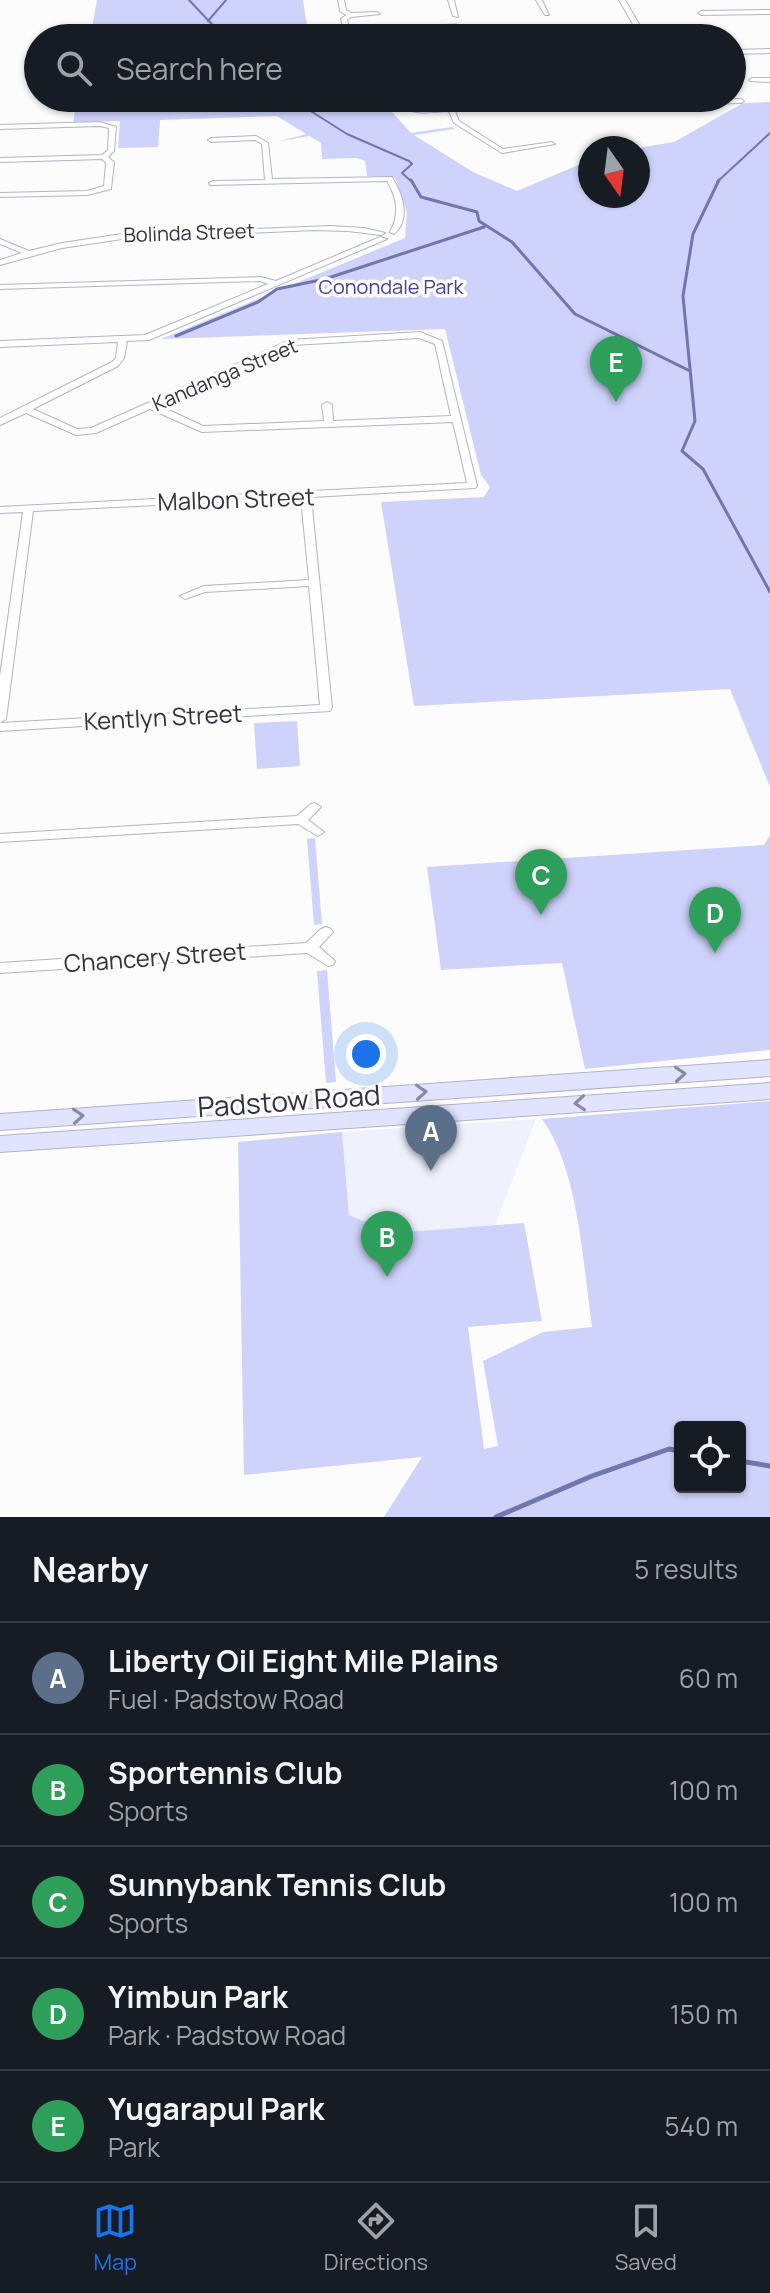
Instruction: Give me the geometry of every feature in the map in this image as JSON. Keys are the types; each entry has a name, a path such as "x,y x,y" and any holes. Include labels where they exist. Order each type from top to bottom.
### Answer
{"main road":[{"name":"Padstow Road","path":"0,1122 770,1068"},
{"name":"Padstow Road","path":"0,1144 770,1091"}],"street":[{"path":"341,0 343,11 350,15 380,15"},
{"path":"451,0 456,16"},
{"path":"539,0 547,14"},
{"path":"622,0 636,24"},
{"path":"701,13 770,12"},
{"path":"345,24 344,19 350,15"},
{"path":"746,52 770,51"},
{"path":"752,80 770,80"},
{"path":"452,112 456,122 502,151 552,144"},
{"path":"0,127 108,125 114,132 111,151 104,157 0,160"},
{"path":"211,140 256,138 265,143 269,181"},
{"path":"0,195 99,191 108,187 109,181 110,162 104,157"},
{"path":"0,344 123,339 162,333 382,236 399,237 394,232 402,211 389,179 213,183"},
{"name":"Bolinda Street","path":"0,263 27,253 110,236 341,227 382,236"},
{"path":"0,241 27,253"},
{"path":"0,287 261,279 277,284"},
{"name":"Kandanga Street","path":"25,409 76,432 93,431 290,343 420,335 439,343 456,419"},
{"path":"0,422 115,364 122,352 123,339"},
{"path":"327,405 329,424"},
{"path":"152,406 202,429 456,419"},
{"name":"Malbon Street","path":"0,510 306,497 472,486 456,419"},
{"path":"185,596 204,589 313,583 306,497"},
{"path":"0,719 28,508"},
{"name":"Kentlyn Street","path":"0,727 326,708 313,583"},
{"path":"300,820 315,807"},
{"path":"0,838 300,820 318,832"},
{"path":"326,932 310,948 328,961"},
{"name":"Chancery Street","path":"0,968 310,948"}],"shaded area":[{"path":"536,1119 495,1225 392,1233 349,1215 342,1132"}],"green space":[{"path":"97,0 303,0 307,24 93,24"},
{"name":"Conondale Park","path":"770,102 770,787 730,689 414,706 381,502 484,497 490,487 481,475 445,329 161,339 405,238 407,212 395,178 367,176 365,161 357,158 322,159 321,143 309,136 277,142 306,134 277,116 160,120 158,147 118,148 120,121 73,123 75,112 392,112 411,133 452,127 455,129 414,135 473,172 517,191 578,165 578,208 650,208 650,146 674,142 727,112 746,112 746,103"},
{"path":"297,721 300,766 257,769 254,723"},
{"path":"770,835 770,1050 585,1069 562,963 441,970 427,867 764,845"},
{"path":"315,838 322,924 314,925 307,839"},
{"path":"327,970 336,1082 326,1083 317,971"},
{"path":"770,1101 770,1517 384,1517 422,1457 244,1475 238,1142 342,1132 349,1215 392,1233 524,1223 542,1321 468,1327 484,1449 498,1446 483,1361 543,1332 592,1327 578,1219 564,1164 542,1119"}],"waterway":[{"path":"189,0 208,21"},
{"path":"208,21 226,0"},
{"path":"208,21 212,24"},
{"path":"312,112 347,134 409,161 412,164 402,173 412,182"},
{"path":"719,180 770,133"},
{"path":"411,180 421,197 477,212 479,221 512,242 575,314 690,371"},
{"path":"719,180 693,234 683,296 695,421 682,451 703,469 770,592"},
{"path":"176,336 258,302 277,289 325,279 484,227"},
{"path":"496,1517 592,1476 674,1450"},
{"path":"746,1462 770,1466"}],"place":[{"name":"Yugarapul Park","path":"616,402"},
{"name":"Sunnybank Tennis Club","path":"541,915"},
{"name":"Yimbun Park","path":"715,953"},
{"name":"Liberty Oil Eight Mile Plains","path":"431,1171"},
{"name":"Sportennis Club","path":"387,1277"}]}
